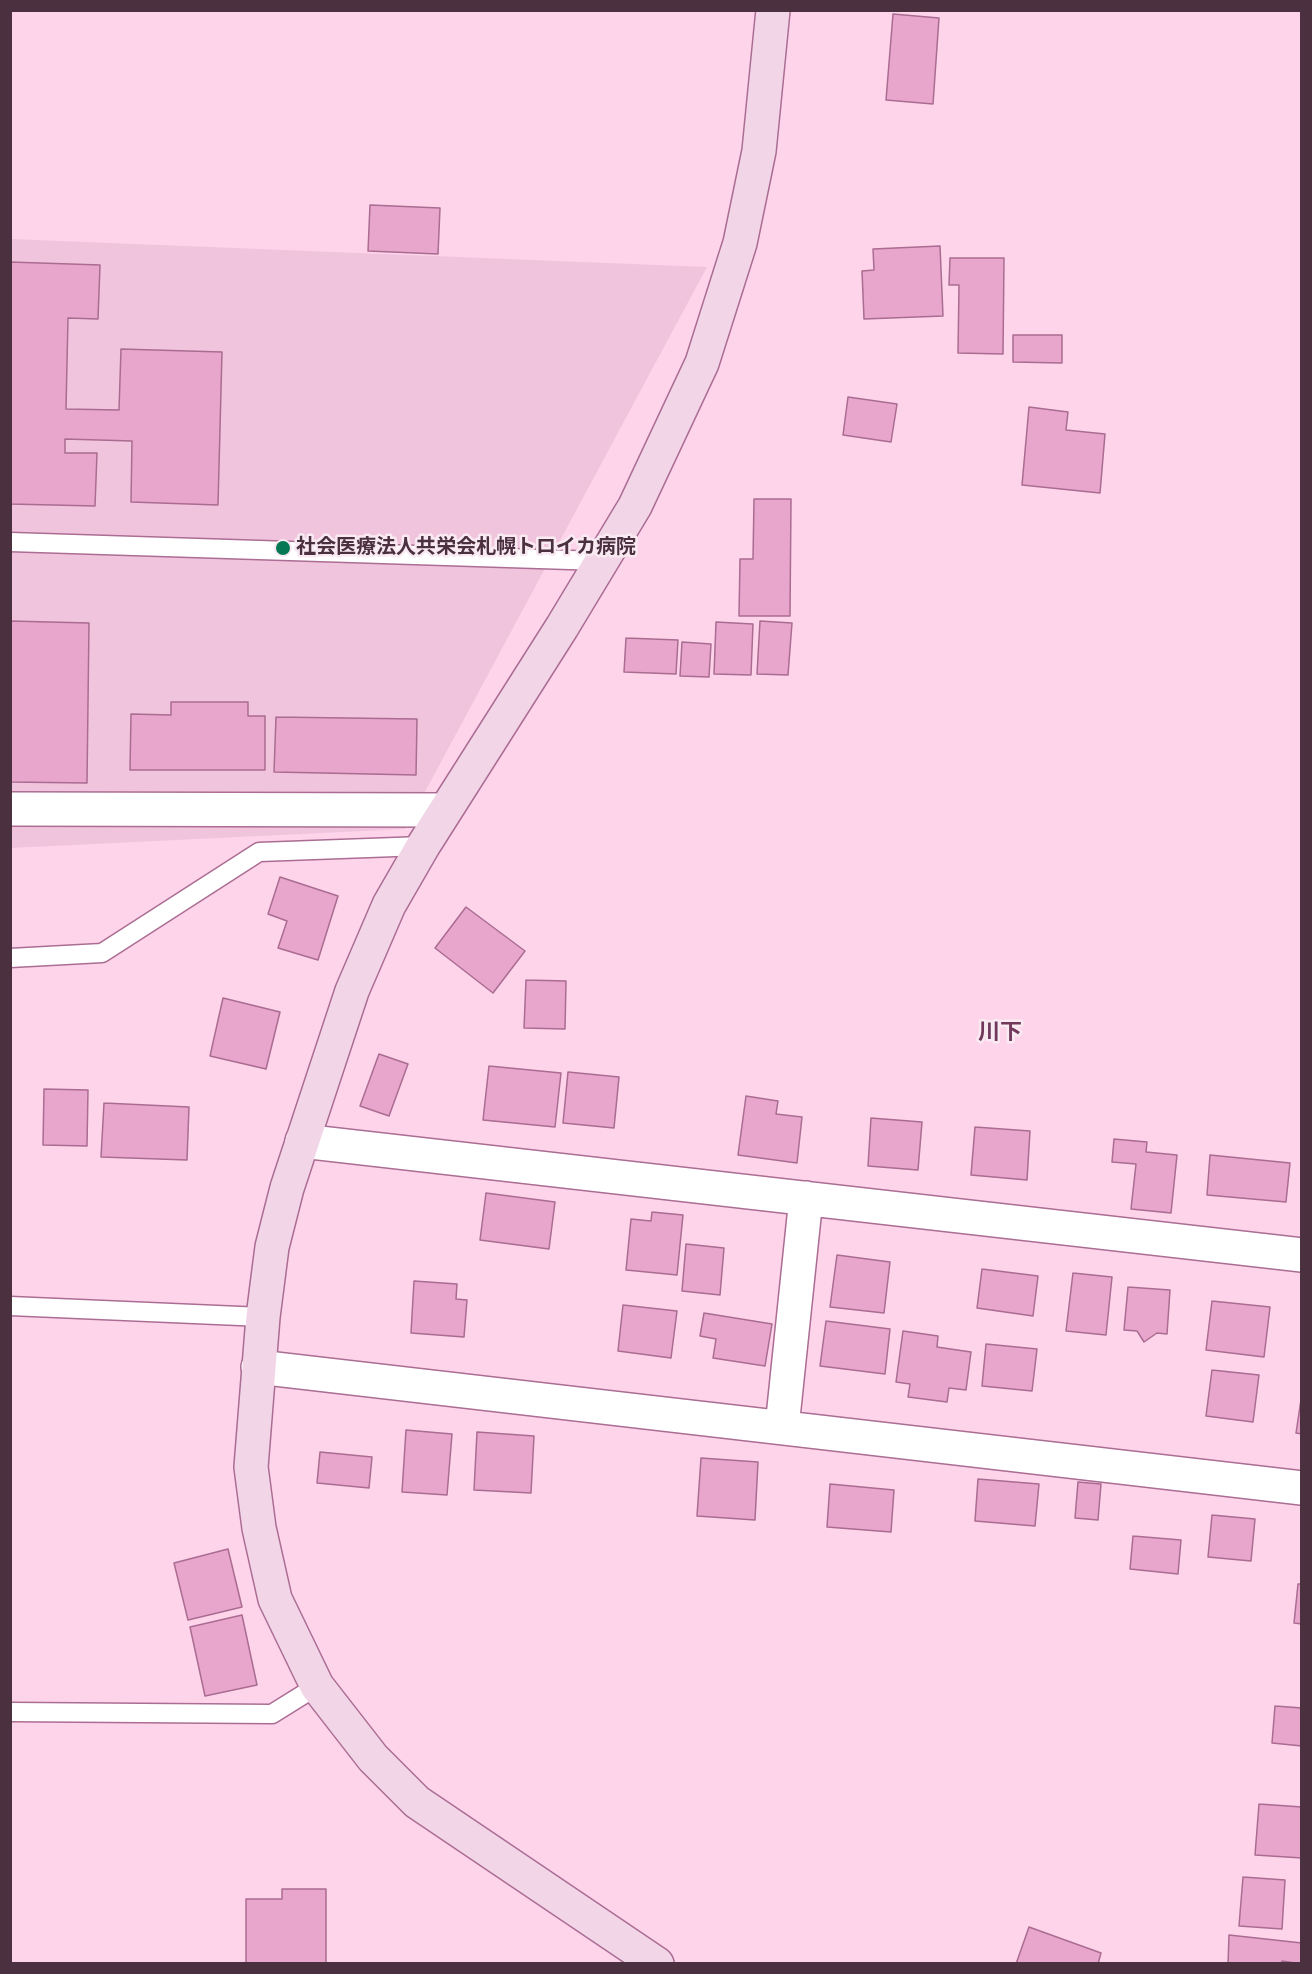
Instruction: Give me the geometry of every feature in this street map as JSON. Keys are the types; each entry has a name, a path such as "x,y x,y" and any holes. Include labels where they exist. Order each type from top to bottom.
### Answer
{"street":[{"path":"657,1964 417,1802 373,1758 316,1686 275,1599 259,1528 251,1467 258,1367 272,1247 287,1188 352,991 389,905 444,810 562,627 635,506 702,363 741,243 759,151 771,50 773,10"},
{"path":"10,809 444,810"},
{"path":"302,1141 1302,1255"},
{"path":"782,1427 806,1198"},
{"path":"258,1367 1302,1488"}],"lane":[{"path":"10,542 602,561"},
{"path":"10,958 102,953 259,852 423,846"},
{"path":"10,1306 263,1317"},
{"path":"10,1712 272,1714 316,1686"}],"shaded area":[{"name":"社会医療法人共栄会札幌トロイカ病院","path":"11,239 707,267 405,829 11,848"}],"building":[{"path":"893,14 939,18 933,104 886,100"},
{"path":"370,205 440,208 438,254 368,251"},
{"path":"940,246 943,316 864,319 862,271 874,270 873,249"},
{"path":"950,258 1004,258 1003,354 958,353 959,285 949,285"},
{"path":"10,262 100,265 98,319 68,318 66,409 119,410 121,349 222,352 218,505 131,502 132,441 65,439 65,453 97,453 95,506 10,504"},
{"path":"1013,335 1062,335 1062,363 1013,362"},
{"path":"848,397 897,404 891,442 843,435"},
{"path":"1029,407 1068,412 1066,430 1105,434 1100,493 1022,485"},
{"path":"754,499 791,499 790,616 739,616 740,559 753,559"},
{"path":"10,621 89,623 87,783 10,782"},
{"path":"760,621 792,623 788,675 757,674"},
{"path":"716,622 753,624 751,675 714,674"},
{"path":"626,638 678,640 676,674 624,672"},
{"path":"682,642 711,644 709,677 680,676"},
{"path":"171,702 248,702 248,716 265,716 265,770 130,770 131,714 171,715"},
{"path":"276,717 417,719 416,775 274,772"},
{"path":"280,877 338,896 318,960 278,948 287,921 268,914"},
{"path":"466,907 525,951 493,993 435,948"},
{"path":"526,980 566,981 565,1029 524,1028"},
{"path":"223,998 280,1012 266,1069 210,1056"},
{"path":"379,1054 408,1064 389,1116 360,1106"},
{"path":"489,1066 561,1073 555,1127 483,1120"},
{"path":"568,1072 619,1077 614,1128 563,1123"},
{"path":"44,1089 88,1090 87,1146 43,1145"},
{"path":"746,1096 778,1101 776,1114 802,1117 797,1163 738,1155"},
{"path":"104,1103 189,1107 187,1160 101,1157"},
{"path":"871,1118 922,1122 918,1170 868,1166"},
{"path":"975,1127 1030,1131 1027,1180 971,1175"},
{"path":"1114,1139 1147,1142 1146,1152 1177,1155 1171,1213 1131,1209 1136,1164 1112,1162"},
{"path":"1210,1155 1290,1163 1286,1202 1207,1195"},
{"path":"486,1193 555,1202 549,1249 480,1240"},
{"path":"652,1212 683,1215 677,1275 626,1270 631,1219 651,1221"},
{"path":"686,1244 724,1248 720,1295 682,1291"},
{"path":"837,1255 890,1262 884,1313 830,1307"},
{"path":"982,1269 1038,1276 1033,1316 977,1308"},
{"path":"1073,1273 1112,1277 1106,1335 1066,1331"},
{"path":"414,1281 457,1284 456,1299 467,1300 464,1337 411,1333"},
{"path":"1128,1287 1170,1290 1167,1334 1157,1333 1144,1342 1137,1331 1124,1330"},
{"path":"1212,1301 1270,1307 1264,1357 1206,1350"},
{"path":"623,1305 677,1311 671,1358 618,1351"},
{"path":"704,1313 772,1324 765,1366 713,1358 716,1339 700,1336"},
{"path":"826,1321 890,1329 885,1374 820,1366"},
{"path":"903,1331 938,1336 937,1347 971,1352 966,1390 949,1388 947,1402 908,1397 910,1384 896,1382"},
{"path":"986,1344 1037,1349 1032,1391 982,1386"},
{"path":"1212,1370 1259,1375 1253,1422 1206,1416"},
{"path":"1302,1393 1302,1434 1296,1433"},
{"path":"406,1430 452,1434 447,1495 402,1492"},
{"path":"477,1432 534,1436 531,1493 474,1490"},
{"path":"320,1452 372,1457 369,1488 317,1483"},
{"path":"701,1458 758,1462 755,1520 697,1516"},
{"path":"978,1479 1039,1484 1035,1526 975,1521"},
{"path":"1078,1482 1101,1484 1098,1520 1075,1518"},
{"path":"830,1484 894,1490 891,1532 827,1527"},
{"path":"1212,1515 1255,1519 1251,1561 1208,1557"},
{"path":"1133,1536 1181,1540 1178,1574 1130,1569"},
{"path":"228,1549 242,1607 188,1620 174,1563"},
{"path":"1298,1584 1302,1584 1302,1624 1294,1623"},
{"path":"242,1615 257,1685 205,1696 190,1627"},
{"path":"1275,1706 1302,1708 1302,1746 1272,1743"},
{"path":"1259,1804 1302,1807 1302,1858 1255,1855"},
{"path":"1243,1877 1285,1880 1282,1929 1239,1926"},
{"path":"282,1889 326,1889 326,1964 246,1964 246,1899 282,1899"},
{"path":"1029,1927 1101,1953 1098,1964 1016,1964"},
{"path":"1229,1935 1302,1943 1302,1964 1282,1961 1281,1964 1228,1964"}],"place":[{"name":"社会医療法人共栄会札幌トロイカ病院","path":"283,548"}],"district":[{"name":"川下","path":"1000,1033"}]}
